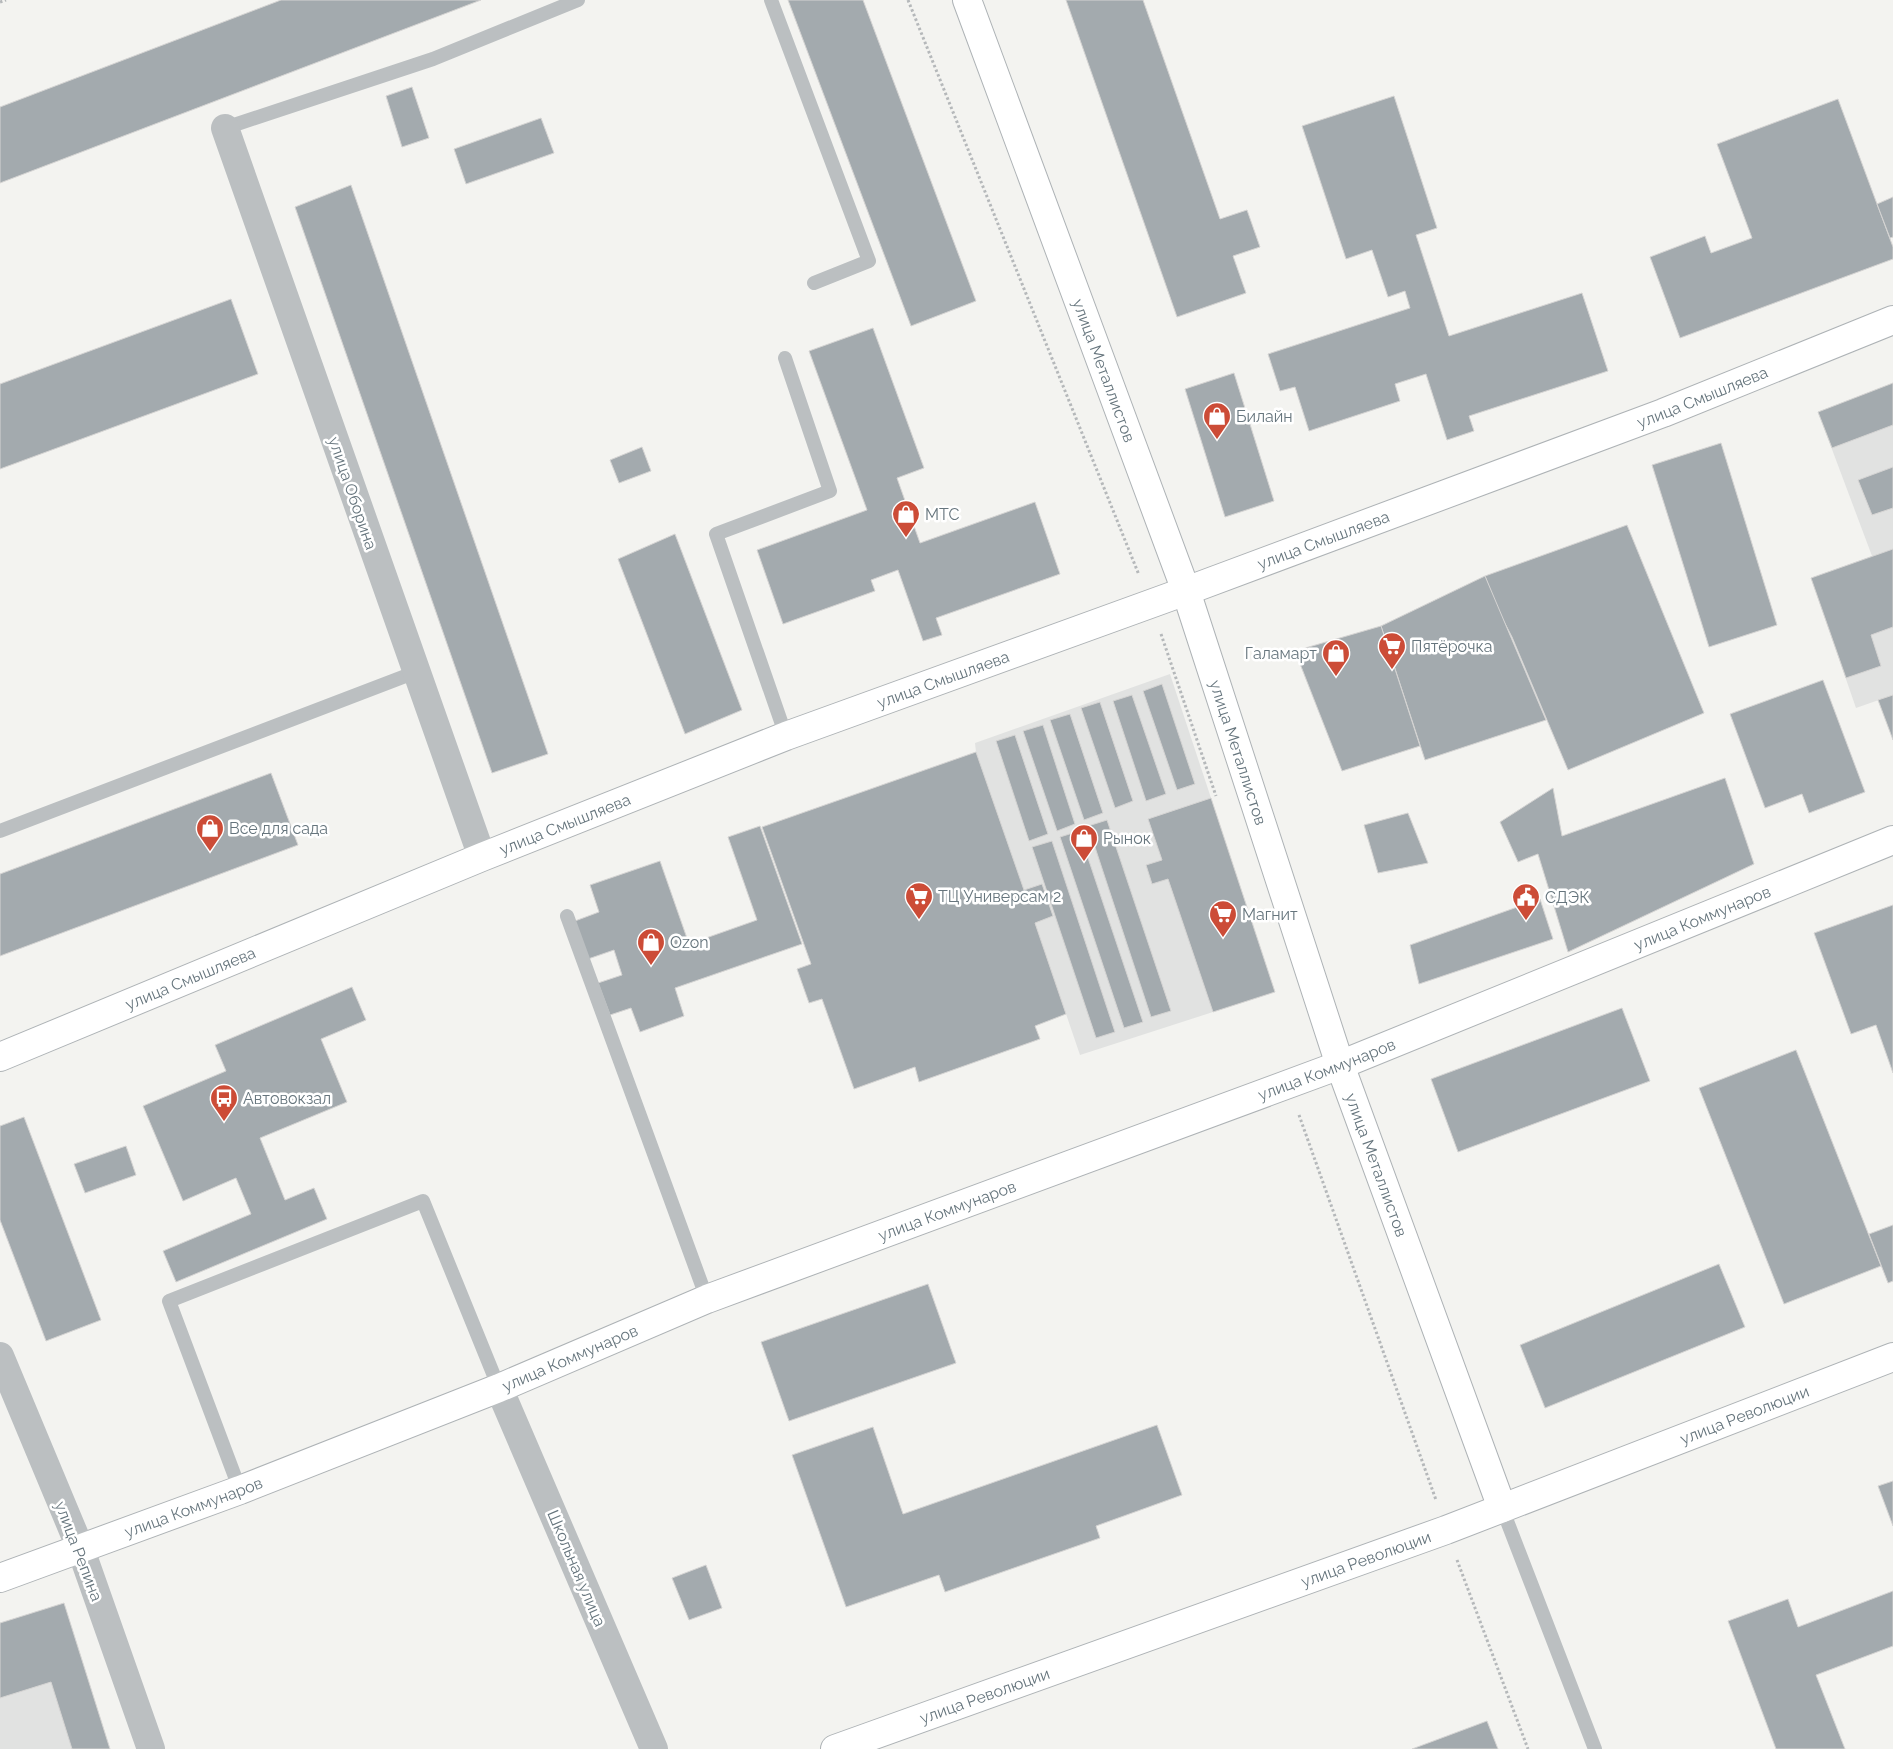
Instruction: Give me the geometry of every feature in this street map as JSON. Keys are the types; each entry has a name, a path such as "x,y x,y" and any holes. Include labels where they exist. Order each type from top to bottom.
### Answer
{"street":[{"name":"улица Металлистов","path":"967,0 1186,591 1340,1065 1502,1508"},
{"name":"улица Оборина","path":"225,128 482,857"},
{"name":"улица Смышляева","path":"0,1057 482,857 786,736 1151,604 1663,413 1893,320"},
{"name":"улица Коммунаров","path":"0,1578 81,1550 240,1490 499,1388 707,1299 1340,1065 1893,840"},
{"name":"улица Репина","path":"0,1356 81,1550 151,1749"},
{"name":"улица Революции","path":"835,1749 1446,1530 1893,1357"},
{"name":"Школьная улица","path":"499,1388 654,1749"}],"lane":[{"path":"225,128 433,58 578,0"},
{"path":"771,0 869,261 814,283"},
{"path":"785,358 830,491 716,534 786,736"},
{"path":"0,831 416,672"},
{"path":"567,916 707,1299"},
{"path":"240,1490 169,1301 423,1201 499,1388"},
{"path":"1502,1508 1595,1749"}],"path":[{"path":"0,2 6,0"},
{"path":"908,0 1151,604 1218,801"},
{"path":"1300,1080 1294,1102 1446,1530 1528,1749"}],"shaded area":[{"path":"1893,383 1893,695 1856,708 1811,578 1872,556 1818,412"},
{"name":"Рынок","path":"1170,674 1211,798 1148,819 1162,860 1146,865 1168,879 1213,1012 1080,1055 1035,923 1053,916 1042,885 1024,890 976,752 975,743"},
{"path":"64,1603 110,1749 0,1749 0,1623"}],"building":[{"path":"281,0 481,0 0,183 0,107"},
{"path":"788,0 863,0 976,301 911,326"},
{"path":"1066,0 1143,0 1220,219 1247,210 1260,247 1233,256 1246,293 1177,317"},
{"path":"412,87 429,138 402,147 386,96"},
{"path":"1394,96 1437,228 1416,235 1449,336 1582,293 1608,371 1469,416 1474,431 1447,440 1426,374 1395,384 1400,401 1309,431 1295,387 1280,391 1268,354 1410,308 1405,291 1388,297 1372,250 1346,259 1302,126"},
{"path":"1838,99 1893,247 1893,259 1680,338 1650,257 1705,236 1711,253 1752,238 1717,144"},
{"path":"541,118 554,153 466,184 454,149"},
{"path":"351,185 548,754 492,773 295,207"},
{"path":"1893,197 1893,237 1890,238 1877,204"},
{"path":"231,299 258,374 0,469 0,384"},
{"path":"873,328 924,468 897,478 920,543 1035,502 1060,574 936,618 942,635 923,641 898,570 871,580 875,591 783,624 757,550 867,510 809,351"},
{"path":"1234,373 1274,501 1225,517 1185,389"},
{"path":"1893,383 1893,425 1832,448 1818,412"},
{"path":"1721,443 1777,625 1709,647 1652,465"},
{"path":"642,447 651,471 619,483 610,460"},
{"path":"1893,467 1893,508 1872,515 1858,480"},
{"path":"1627,525 1704,713 1568,770 1512,637 1497,608 1485,576"},
{"path":"675,534 742,710 685,734 618,559"},
{"path":"1893,549 1893,627 1871,635 1881,666 1846,678 1811,578"},
{"path":"1485,576 1546,720 1425,760 1381,626"},
{"path":"1381,626 1420,746 1342,771 1295,651"},
{"path":"1823,680 1865,792 1809,813 1802,794 1765,808 1730,714"},
{"path":"1162,684 1195,784 1177,790 1143,691"},
{"path":"1132,695 1166,794 1146,801 1113,701"},
{"path":"1893,695 1893,740 1878,700"},
{"path":"1100,702 1133,801 1115,808 1081,708"},
{"path":"1070,714 1103,813 1084,820 1050,720"},
{"path":"1043,725 1075,824 1057,831 1023,731"},
{"path":"1015,735 1048,834 1029,841 996,741"},
{"name":"ТЦ Универсам 2","path":"976,752 1024,890 1042,884 1053,916 1035,923 1066,1014 1035,1026 1040,1039 919,1082 915,1067 854,1089 822,999 809,1003 797,969 811,964 762,827"},
{"path":"271,773 298,845 0,956 0,874"},
{"path":"1725,778 1754,864 1568,952 1538,854 1518,862 1500,822 1553,788 1562,836"},
{"name":"Магнит","path":"1211,798 1275,992 1213,1012 1168,879 1152,884 1146,865 1162,860 1148,819"},
{"path":"1408,813 1428,863 1378,873 1364,825"},
{"path":"1107,820 1171,1011 1151,1017 1088,826"},
{"path":"760,826 802,944 675,988 684,1016 640,1032 631,1008 610,1015 598,983 622,975 614,950 588,959 575,921 599,912 590,885 660,861 689,944 757,920 728,837"},
{"path":"1079,831 1143,1022 1124,1028 1060,837"},
{"path":"1052,841 1115,1032 1096,1038 1032,847"},
{"path":"1540,899 1553,939 1419,984 1410,945"},
{"path":"1893,905 1893,1073 1876,1025 1851,1034 1814,933"},
{"name":"Автовокзал","path":"352,987 366,1020 321,1039 347,1102 260,1138 285,1200 314,1188 327,1219 176,1282 163,1251 251,1214 236,1178 183,1201 143,1106 226,1071 215,1045"},
{"path":"1622,1008 1650,1081 1458,1152 1431,1079"},
{"path":"1796,1050 1881,1266 1784,1304 1699,1088"},
{"path":"24,1117 101,1320 46,1341 0,1220 0,1126"},
{"path":"126,1146 136,1175 85,1193 74,1164"},
{"path":"1893,1225 1893,1281 1888,1283 1869,1234"},
{"path":"1719,1264 1745,1327 1545,1408 1520,1345"},
{"path":"928,1284 956,1363 789,1421 761,1342"},
{"path":"1157,1425 1182,1495 1096,1526 1100,1538 945,1592 939,1575 846,1607 792,1455 873,1427 903,1514"},
{"path":"1893,1481 1893,1526 1878,1486"},
{"path":"706,1565 722,1608 689,1620 672,1578"},
{"path":"1893,1591 1893,1646 1816,1675 1845,1749 1776,1749 1728,1621 1788,1599 1798,1627"},
{"path":"64,1603 110,1749 72,1749 51,1682 0,1698 0,1623"},
{"path":"1487,1721 1498,1749 1412,1749"}],"place":[{"name":"Билайн","path":"1217,440"},
{"name":"МТС","path":"906,538"},
{"name":"Пятёрочка","path":"1392,670"},
{"name":"Галамарт","path":"1336,677"},
{"name":"Все для сада","path":"210,852"},
{"name":"Рынок","path":"1084,862"},
{"name":"ТЦ Универсам 2","path":"919,920"},
{"name":"СДЭК","path":"1526,921"},
{"name":"Магнит","path":"1223,938"},
{"name":"Ozon","path":"651,966"},
{"name":"Автовокзал","path":"224,1122"}]}
